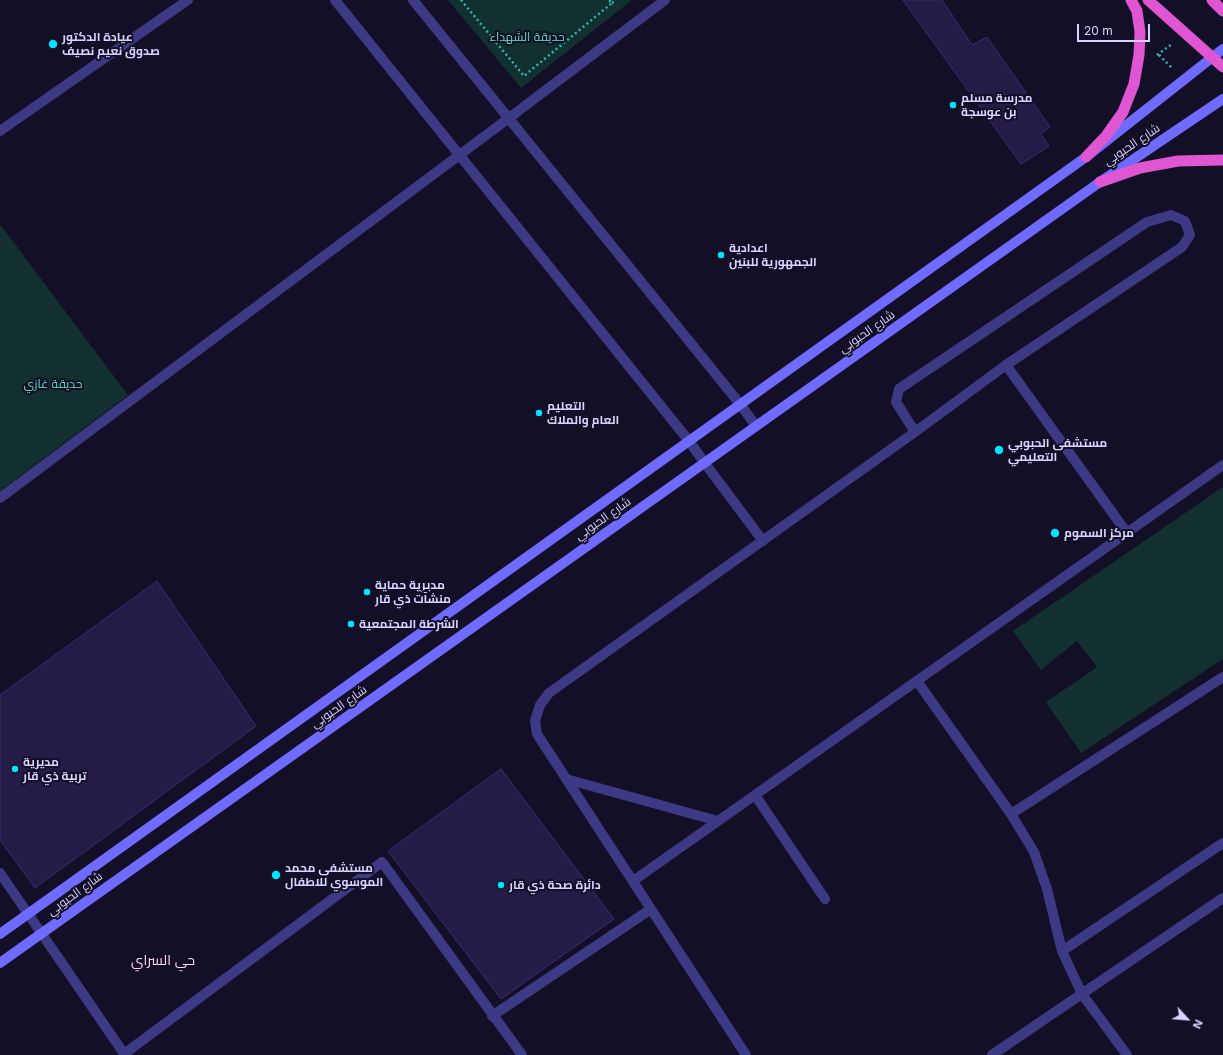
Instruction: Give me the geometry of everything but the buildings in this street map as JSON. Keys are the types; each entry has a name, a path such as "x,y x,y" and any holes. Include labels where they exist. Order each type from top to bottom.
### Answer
{"highway":[{"path":"1086,157 1106,136 1123,112 1134,84 1140,55 1140,32 1137,11 1131,0"},
{"path":"1148,0 1223,67"},
{"path":"1212,0 1223,10"},
{"path":"1100,182 1140,168 1178,161 1223,160"}],"main road":[{"name":"شارع الحبوبي","path":"0,934 1086,157 1223,49"},
{"name":"شارع الحبوبي","path":"0,963 1100,182 1223,99"}],"street":[{"path":"0,131 188,0"},
{"path":"335,0 689,441 763,541"},
{"path":"413,0 740,404 756,426"},
{"path":"0,498 665,0"},
{"path":"746,1055 537,734 535,721 540,705 550,693 915,432 1006,365 1182,246 1190,235 1185,221 1171,215 1147,222 899,389 896,402 915,432"},
{"path":"1006,365 1127,533"},
{"path":"633,881 1223,466"},
{"path":"1011,814 1223,677"},
{"path":"917,681 1011,814 1034,852 1047,889 1062,951 1082,994 1127,1055"},
{"path":"566,779 718,821"},
{"path":"755,795 825,899"},
{"path":"1062,951 1223,843"},
{"path":"0,873 124,1055 382,862 492,1016 522,1055"},
{"path":"992,1055 1223,898"},
{"path":"492,1016 651,909"}],"path":[{"path":"461,0 524,76 616,0"},
{"path":"609,0 612,3"}],"green space":[{"name":"حديقة الشهداء","path":"448,0 632,0 521,88"},
{"name":"حديقة غازي","path":"0,224 128,395 0,491"},
{"path":"1223,487 1223,659 1081,753 1046,702 1097,667 1077,641 1041,670 1013,631"}],"place":[{"name":"عيادة الدكتور صدوق نعيم نصيف","path":"53,44"},
{"name":"مدرسة مسلم بن عوسجة","path":"953,105"},
{"name":"اعدادية الجمهورية للبنين","path":"721,255"},
{"name":"التعليم العام والملاك","path":"539,413"},
{"name":"مستشفى الحبوبي التعليمي","path":"999,450"},
{"name":"مركز السموم","path":"1055,533"},
{"name":"مديرية حماية منشآت ذي قار","path":"367,592"},
{"name":"الشرطة المجتمعية","path":"351,624"},
{"name":"مديرية تربية ذي قار","path":"15,769"},
{"name":"مستشفى محمد الموسوي للاطفال","path":"276,875"},
{"name":"دائرة صحة ذي قار","path":"501,885"}],"district":[{"name":"حي السراي","path":"163,961"}]}
